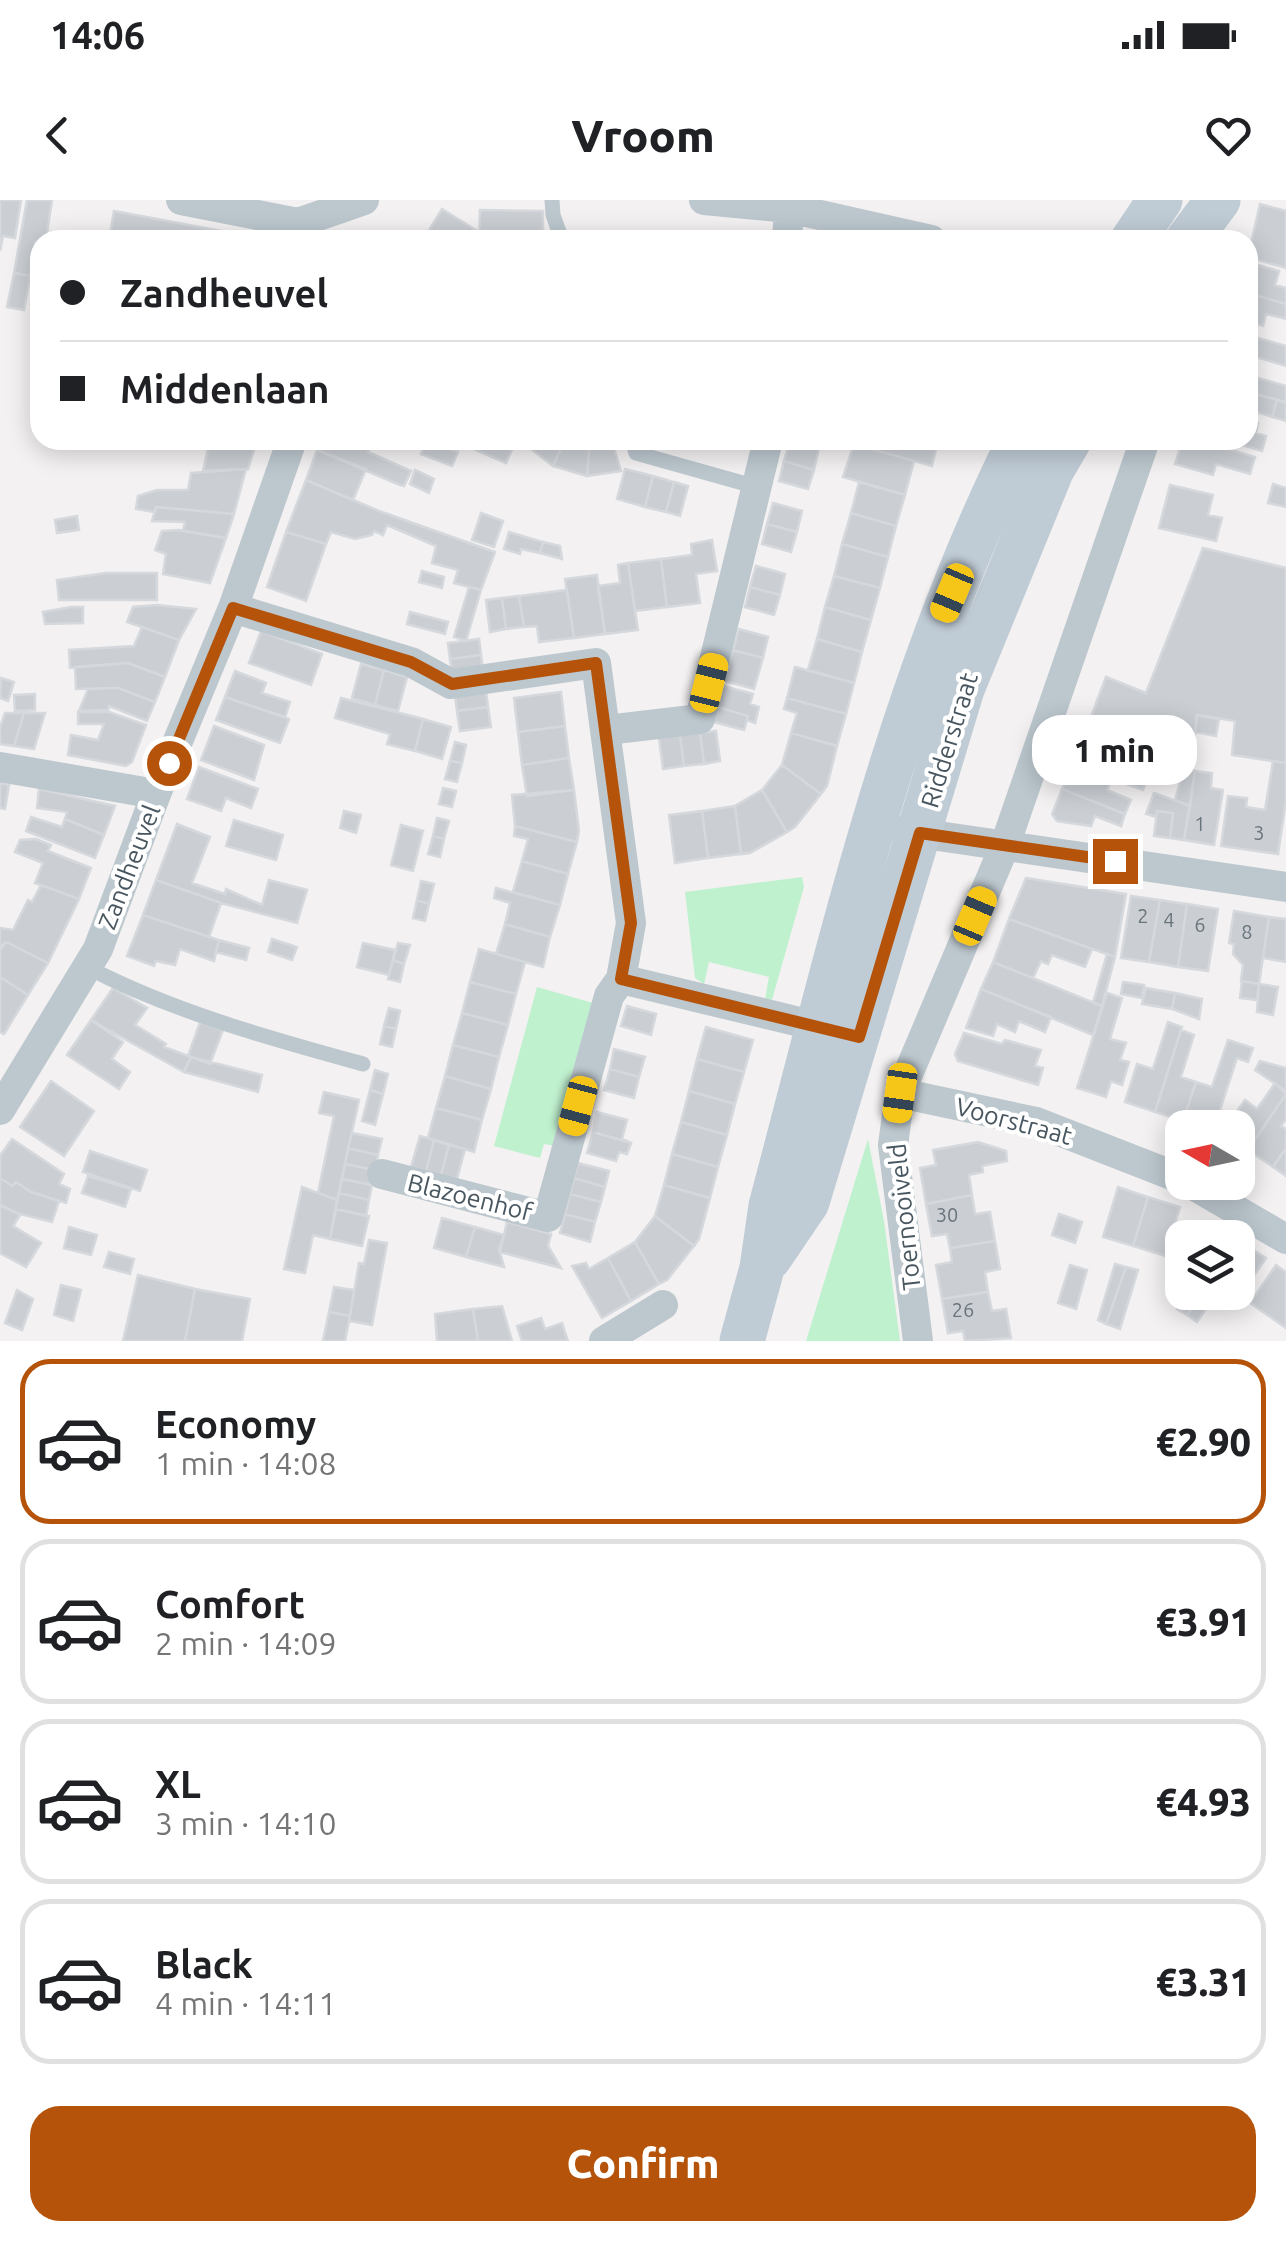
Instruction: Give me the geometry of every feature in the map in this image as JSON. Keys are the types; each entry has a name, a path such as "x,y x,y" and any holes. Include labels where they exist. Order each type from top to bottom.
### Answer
{"street":[{"path":"181,200 298,222 333,217 364,200"},
{"path":"706,200 788,208 886,230"},
{"path":"1139,230 1160,200"},
{"path":"1196,230 1218,200"},
{"path":"787,230 788,208"},
{"name":"Zandheuvel","path":"0,1110 98,949 156,794 233,608 288,450"},
{"path":"607,730 700,719 766,450"},
{"name":"Ridderstraat","path":"839,1032 872,825 939,622 1016,450"},
{"name":"Ridderstraat","path":"742,1341 762,1268 770,1206 920,833 962,688 1063,450"},
{"path":"900,1093 1005,846 1142,450"},
{"name":"Blazoenhof","path":"233,608 411,662 452,684 596,663 631,923 621,979 609,996 548,1217 382,1174"},
{"path":"0,766 156,794"},
{"path":"872,825 1286,887"},
{"path":"621,979 839,1032"},
{"name":"Voorstraat","path":"900,1093 1036,1122 1165,1173"},
{"name":"Toernooiveld","path":"900,1093 893,1145 918,1341"},
{"name":"Voorstraat","path":"1218,1200 1286,1239"},
{"path":"604,1341 662,1305"}],"lane":[{"path":"552,200 558,230"},
{"path":"635,450 757,487"},
{"path":"87,967 139,992 240,1030 363,1064"}],"green space":[{"path":"802,877 804,887 772,1000 765,999 769,977 709,962 704,984 695,978 685,892"},
{"path":"537,987 593,1003 555,1146 544,1144 540,1158 494,1146"},
{"path":"868,1139 900,1341 806,1341"}],"building":[{"path":"0,200 21,200 15,238 3,236 0,251"},
{"path":"27,200 52,200 48,230 30,230 30,276 14,273"},
{"path":"1260,204 1286,211 1286,268 1258,260 1258,230 1254,230"},
{"path":"442,209 476,230 429,230"},
{"path":"480,210 543,211 543,230 479,230"},
{"path":"114,211 216,230 111,230"},
{"path":"1258,265 1279,271 1275,285 1286,288 1286,304 1258,296"},
{"path":"14,273 30,276 24,310 7,307"},
{"path":"1258,296 1286,304 1286,319 1266,314 1263,326 1258,324"},
{"path":"1258,338 1286,346 1286,366 1258,358"},
{"path":"1258,378 1286,386 1286,402 1258,395"},
{"path":"1258,395 1277,400 1272,417 1258,412"},
{"path":"1277,400 1286,403 1286,421 1272,417"},
{"path":"1258,434 1266,436 1262,451 1258,450"},
{"path":"208,450 254,450 248,469 203,471"},
{"path":"317,450 369,450 411,471 404,486"},
{"path":"317,450 366,469 353,500 306,480"},
{"path":"423,450 458,452 452,466 421,454"},
{"path":"476,450 512,450 506,463"},
{"path":"532,450 560,450 553,466"},
{"path":"560,450 589,450 587,476 553,466"},
{"path":"589,450 615,450 621,471 587,476"},
{"path":"787,450 819,450 814,470 784,461"},
{"path":"852,450 875,450 914,461 905,495 843,477"},
{"path":"875,450 936,450 932,466"},
{"path":"1180,450 1232,450 1255,457 1250,474 1216,464 1213,475 1175,464"},
{"path":"784,461 814,470 808,489 779,481"},
{"path":"246,469 234,514 156,507 155,512 136,509 138,496 157,490 188,490 191,473"},
{"path":"625,469 653,476 645,507 617,499"},
{"path":"415,470 434,479 429,493 410,484"},
{"path":"653,476 674,482 666,512 645,507"},
{"path":"306,480 495,552 481,590 454,583 458,570 432,563 436,546 387,525 383,535 374,531 355,539 331,532 326,544 286,532"},
{"path":"674,482 688,486 680,516 666,512"},
{"path":"859,482 905,495 896,526 851,513"},
{"path":"1273,484 1286,488 1286,507 1268,503"},
{"path":"1170,485 1213,495 1208,515 1222,518 1216,541 1159,528"},
{"path":"773,503 802,511 797,532 767,524"},
{"path":"156,507 234,514 226,538 183,531 185,522 152,521"},
{"path":"481,513 503,521 494,547 472,540"},
{"path":"851,513 896,526 888,557 842,544"},
{"path":"77,516 79,530 57,533 55,520"},
{"path":"767,524 797,532 791,552 762,544"},
{"path":"162,531 226,538 210,583 163,574 166,554 155,550"},
{"path":"286,532 326,544 306,601 267,587"},
{"path":"509,532 543,542 540,553 521,549 520,554 504,549"},
{"path":"712,540 717,571 696,574 700,603 667,607 661,559 692,555 691,544"},
{"path":"543,542 560,546 562,559 540,553"},
{"path":"842,544 888,557 880,588 834,576"},
{"path":"1203,548 1286,568 1286,763 1232,755 1235,721 1197,715 1191,771 1086,730 1106,677 1146,693"},
{"path":"661,559 667,607 635,611 628,563"},
{"path":"628,563 638,630 605,634 598,586 620,583 618,565"},
{"path":"756,566 785,574 780,595 750,587"},
{"path":"422,571 444,577 442,588 419,582"},
{"path":"106,573 157,573 157,600 59,600 57,580"},
{"path":"597,575 605,634 574,638 565,579"},
{"path":"834,576 880,588 871,620 825,607"},
{"path":"469,587 481,590 466,641 454,637"},
{"path":"750,587 780,595 774,615 745,607"},
{"path":"567,590 574,638 539,642 537,626 524,627 519,596"},
{"path":"519,596 524,627 506,629 502,598"},
{"path":"502,598 506,629 490,632 486,600"},
{"path":"83,607 83,623 45,624 43,612"},
{"path":"133,607 196,609 179,640 127,622"},
{"path":"825,607 871,620 862,652 817,639"},
{"path":"410,612 448,622 445,634 407,624"},
{"path":"142,627 179,640 165,677 128,663 70,668 69,650 134,646"},
{"path":"739,629 768,637 763,658 733,650"},
{"path":"261,631 322,654 311,685 249,663"},
{"path":"479,639 481,655 450,659 448,643"},
{"path":"817,639 862,652 854,683 808,670"},
{"path":"733,650 763,658 754,689 725,681"},
{"path":"481,655 483,670 452,674 450,659"},
{"path":"128,663 165,677 155,702 118,688 76,689 75,667"},
{"path":"361,664 384,670 375,705 352,698"},
{"path":"795,667 854,683 846,714 787,698"},
{"path":"384,670 407,677 398,711 375,705"},
{"path":"235,671 266,683 262,693 290,702 285,717 225,697"},
{"path":"1,678 14,682 8,701 0,698"},
{"path":"723,686 753,694 750,704 759,707 755,723 747,720 748,716 718,707"},
{"path":"118,688 155,702 147,721 109,706 108,710 79,711 88,689"},
{"path":"486,691 488,707 457,711 455,695"},
{"path":"561,692 565,726 518,732 514,698"},
{"path":"35,694 35,710 15,711 14,695"},
{"path":"225,697 289,719 280,743 216,720"},
{"path":"341,698 423,719 415,751 387,744 390,734 335,718"},
{"path":"787,698 846,714 837,746 791,733 797,713 784,709"},
{"path":"488,707 491,727 460,731 457,711"},
{"path":"718,707 748,716 744,730 714,722"},
{"path":"78,712 109,712 146,725 132,762 126,766 68,755 71,735 98,740 104,724 78,724"},
{"path":"5,713 24,713 14,746 0,744"},
{"path":"24,713 45,713 34,749 14,746"},
{"path":"1197,715 1219,719 1216,736 1195,732"},
{"path":"423,719 451,727 442,759 415,751"},
{"path":"214,726 264,745 254,780 201,760"},
{"path":"565,726 569,758 522,765 518,732"},
{"path":"716,731 720,761 704,764 700,733"},
{"path":"700,733 704,764 684,766 680,735"},
{"path":"791,733 837,746 827,786 821,794 782,765"},
{"path":"680,735 684,766 663,769 659,738"},
{"path":"1082,737 1119,751 1122,744 1149,754 1143,769 1150,771 1143,790 1072,765"},
{"path":"455,742 466,745 462,763 450,761"},
{"path":"569,758 574,790 527,796 522,765"},
{"path":"450,761 462,763 457,782 445,779"},
{"path":"1273,761 1286,763 1286,800 1278,854 1221,846 1228,796 1247,798 1246,807 1265,810"},
{"path":"782,765 821,794 787,832 762,790"},
{"path":"1072,765 1112,779 1107,790 1131,800 1125,814 1062,789"},
{"path":"199,767 258,789 251,808 226,798 221,811 187,799"},
{"path":"1184,768 1195,771 1190,806 1175,800"},
{"path":"1195,771 1212,773 1211,788 1223,790 1214,845 1184,840"},
{"path":"0,783 9,785 5,809 0,808"},
{"path":"443,788 456,791 452,807 439,804"},
{"path":"39,789 115,806 104,835 65,819 67,812 37,808"},
{"path":"1062,789 1125,814 1121,826 1095,816 1091,826 1057,821 1052,814"},
{"path":"574,790 577,842 515,826 512,795"},
{"path":"762,790 787,832 741,854 735,806"},
{"path":"1154,793 1190,806 1184,840 1170,838 1173,813 1157,811 1156,817 1146,814"},
{"path":"735,806 741,854 708,858 702,811"},
{"path":"344,811 361,815 356,833 340,828"},
{"path":"702,811 708,858 675,863 669,815"},
{"path":"1157,811 1173,813 1170,838 1154,836"},
{"path":"31,817 62,827 65,819 104,835 95,858 26,831"},
{"path":"437,818 449,821 444,839 433,836"},
{"path":"234,820 283,835 276,860 226,846"},
{"path":"177,824 210,837 192,883 225,894 226,889 262,905 269,880 307,890 297,923 221,903 156,880"},
{"path":"401,825 423,831 413,871 391,865"},
{"path":"515,826 577,842 568,874 522,861 528,839 514,836"},
{"path":"433,836 444,839 440,857 428,854"},
{"path":"36,839 51,845 48,851 91,868 79,899 35,883 43,863 15,852 20,840"},
{"path":"522,861 568,874 560,905 513,892"},
{"path":"1026,878 1126,894 1115,957 1009,919"},
{"path":"156,880 221,903 209,937 143,915"},
{"path":"421,881 434,884 429,904 417,900"},
{"path":"41,885 79,899 48,963 6,942 0,947 0,928 13,930 28,900 32,902"},
{"path":"496,888 560,905 550,937 505,924 510,903 494,898"},
{"path":"1131,896 1160,900 1149,962 1121,958"},
{"path":"417,900 429,904 425,921 413,918"},
{"path":"1160,900 1187,904 1178,967 1149,962"},
{"path":"1187,904 1218,909 1208,971 1178,967"},
{"path":"1234,911 1269,917 1259,984 1241,981 1243,965 1233,954 1234,944 1229,943"},
{"path":"143,915 219,940 214,961 180,949 175,965 156,961 154,966 127,956"},
{"path":"1269,917 1286,919 1286,962 1263,958"},
{"path":"1009,919 1092,949 1085,967 1052,955 1048,964 1041,961 1033,978 993,962"},
{"path":"505,924 550,937 543,967 496,954"},
{"path":"272,939 297,947 292,960 268,952"},
{"path":"219,940 249,948 246,960 216,952"},
{"path":"6,942 48,963 28,995 0,977 0,950"},
{"path":"363,943 395,950 389,975 357,967"},
{"path":"398,943 410,945 404,964 393,960"},
{"path":"479,949 525,962 516,994 470,982"},
{"path":"1107,954 1115,957 1102,1006 1093,1003"},
{"path":"393,960 404,964 400,982 388,979"},
{"path":"993,962 1102,1006 1093,1035 981,989"},
{"path":"0,977 28,995 4,1034 0,1032"},
{"path":"1242,981 1259,984 1257,1000 1240,998"},
{"path":"470,982 516,994 508,1025 462,1013"},
{"path":"1123,982 1144,985 1142,998 1121,994"},
{"path":"1259,984 1278,987 1273,1015 1257,1012"},
{"path":"113,988 147,1008 135,1025 166,1044 164,1047 191,1057 184,1072 91,1020"},
{"path":"1146,988 1175,993 1172,1009 1142,1004"},
{"path":"981,989 1051,1017 1045,1032 1019,1021 1015,1032 997,1024 993,1036 966,1028"},
{"path":"1107,993 1122,998 1110,1039 1126,1043 1120,1060 1129,1062 1122,1085 1111,1081 1106,1097 1077,1088"},
{"path":"1175,993 1202,999 1199,1019 1172,1009"},
{"path":"627,1006 656,1014 651,1035 621,1026"},
{"path":"389,1008 400,1011 396,1029 384,1026"},
{"path":"462,1013 508,1025 499,1057 453,1045"},
{"path":"91,1020 123,1042 112,1059 130,1072 119,1089 67,1055"},
{"path":"200,1022 223,1030 210,1064 188,1056"},
{"path":"1168,1022 1182,1027 1155,1112 1125,1102 1137,1064 1153,1069"},
{"path":"384,1026 396,1029 392,1047 380,1044"},
{"path":"706,1027 753,1040 744,1072 697,1059"},
{"path":"1181,1030 1194,1035 1181,1077 1196,1082 1187,1110 1165,1110 1165,1115 1155,1112"},
{"path":"964,1033 1041,1050 1035,1066 1043,1068 1038,1085 958,1061 955,1054"},
{"path":"1228,1040 1253,1048 1248,1062 1237,1058 1220,1110 1187,1110 1196,1082 1212,1087"},
{"path":"453,1045 499,1057 491,1089 445,1076"},
{"path":"614,1049 645,1057 639,1077 610,1069"},
{"path":"191,1057 262,1075 258,1092 184,1072"},
{"path":"697,1059 744,1072 735,1104 689,1091"},
{"path":"1260,1061 1286,1068 1286,1091 1255,1070"},
{"path":"610,1069 639,1077 634,1098 604,1090"},
{"path":"375,1070 388,1074 383,1094 370,1090"},
{"path":"445,1076 491,1089 482,1120 436,1108"},
{"path":"51,1081 94,1111 64,1156 20,1127"},
{"path":"1275,1083 1286,1094 1255,1140 1255,1110 1238,1110 1245,1100 1257,1109"},
{"path":"370,1090 383,1094 375,1125 362,1121"},
{"path":"689,1091 735,1104 727,1135 681,1122"},
{"path":"324,1092 359,1100 337,1200 318,1193 334,1116 319,1113"},
{"path":"1286,1094 1286,1119 1281,1126 1286,1129 1286,1148 1273,1167 1255,1155 1255,1140"},
{"path":"436,1108 482,1120 474,1152 428,1138"},
{"path":"597,1112 627,1120 622,1139 631,1143 593,1132"},
{"path":"681,1122 727,1135 718,1167 672,1154"},
{"path":"593,1132 631,1143 627,1154 619,1152 616,1161 587,1153"},
{"path":"352,1133 382,1139 378,1155 348,1148"},
{"path":"420,1136 434,1140 426,1171 411,1167"},
{"path":"12,1139 64,1174 59,1184 70,1189 66,1203 31,1192 16,1182 12,1186 0,1178 0,1156"},
{"path":"434,1140 449,1145 441,1175 426,1171"},
{"path":"978,1142 1006,1151 1007,1161 982,1166 983,1172 969,1175 972,1195 926,1204 920,1168 936,1165 933,1150"},
{"path":"449,1145 465,1149 457,1179 441,1175"},
{"path":"348,1148 378,1155 375,1170 345,1164"},
{"path":"1286,1148 1286,1176 1273,1167"},
{"path":"90,1151 147,1170 140,1191 83,1172"},
{"path":"672,1154 718,1167 710,1198 664,1185"},
{"path":"578,1163 609,1171 605,1187 574,1178"},
{"path":"345,1164 375,1170 372,1185 342,1179"},
{"path":"88,1176 131,1189 125,1207 82,1193"},
{"path":"0,1178 12,1186 16,1182 31,1192 59,1201 52,1222 0,1205"},
{"path":"574,1178 605,1187 601,1202 570,1194"},
{"path":"342,1179 372,1185 369,1200 339,1193"},
{"path":"664,1185 710,1198 694,1246 655,1216"},
{"path":"302,1187 337,1200 330,1239 313,1235 305,1273 284,1269"},
{"path":"1118,1187 1148,1197 1133,1246 1103,1237"},
{"path":"339,1193 369,1200 366,1216 336,1209"},
{"path":"570,1194 601,1202 595,1222 565,1214"},
{"path":"972,1195 975,1214 990,1212 995,1241 950,1248 947,1234 932,1236 926,1204"},
{"path":"1148,1197 1180,1207 1176,1220 1165,1220 1165,1256 1133,1246"},
{"path":"0,1205 20,1215 13,1226 41,1243 26,1267 0,1253"},
{"path":"336,1209 369,1216 362,1246 330,1239"},
{"path":"565,1214 595,1222 590,1242 560,1233"},
{"path":"1059,1214 1082,1222 1075,1243 1052,1235"},
{"path":"655,1216 694,1246 667,1280 659,1284 635,1242"},
{"path":"442,1218 475,1227 466,1257 434,1248"},
{"path":"507,1222 551,1234 548,1246 561,1268 500,1252"},
{"path":"69,1227 97,1235 91,1255 64,1248"},
{"path":"475,1227 504,1235 499,1249 504,1267 466,1257"},
{"path":"369,1240 387,1243 372,1325 349,1321 359,1263 364,1264"},
{"path":"995,1241 1000,1269 985,1272 988,1292 942,1299 936,1265 952,1262 950,1248"},
{"path":"635,1242 659,1284 631,1301 608,1258"},
{"path":"1255,1251 1266,1258 1255,1274"},
{"path":"109,1252 134,1259 130,1274 104,1267"},
{"path":"608,1258 631,1301 602,1318 572,1266 586,1263 589,1269"},
{"path":"1115,1264 1126,1267 1106,1324 1098,1320"},
{"path":"1070,1265 1087,1270 1076,1309 1058,1303"},
{"path":"1276,1265 1286,1272 1286,1328 1255,1306 1255,1296"},
{"path":"1126,1267 1138,1270 1120,1329 1106,1324"},
{"path":"138,1275 195,1289 185,1341 123,1341"},
{"path":"61,1285 81,1290 73,1321 54,1315"},
{"path":"334,1287 354,1290 350,1316 329,1312"},
{"path":"195,1289 250,1299 242,1341 185,1341"},
{"path":"17,1290 33,1299 22,1330 5,1323"},
{"path":"988,1292 992,1311 1006,1309 1011,1338 965,1341 963,1331 948,1333 942,1299"},
{"path":"502,1306 512,1341 478,1341 473,1309"},
{"path":"473,1309 478,1341 437,1341 435,1314"},
{"path":"1190,1310 1205,1310 1197,1322 1187,1315"},
{"path":"329,1312 350,1316 345,1341 323,1341"},
{"path":"541,1318 545,1329 562,1323 568,1341 522,1341 517,1326"}],"route":[{"path":"169,763 233,608 411,662 452,684 596,663 631,923 621,979 859,1037 920,833 1115,861"}]}
